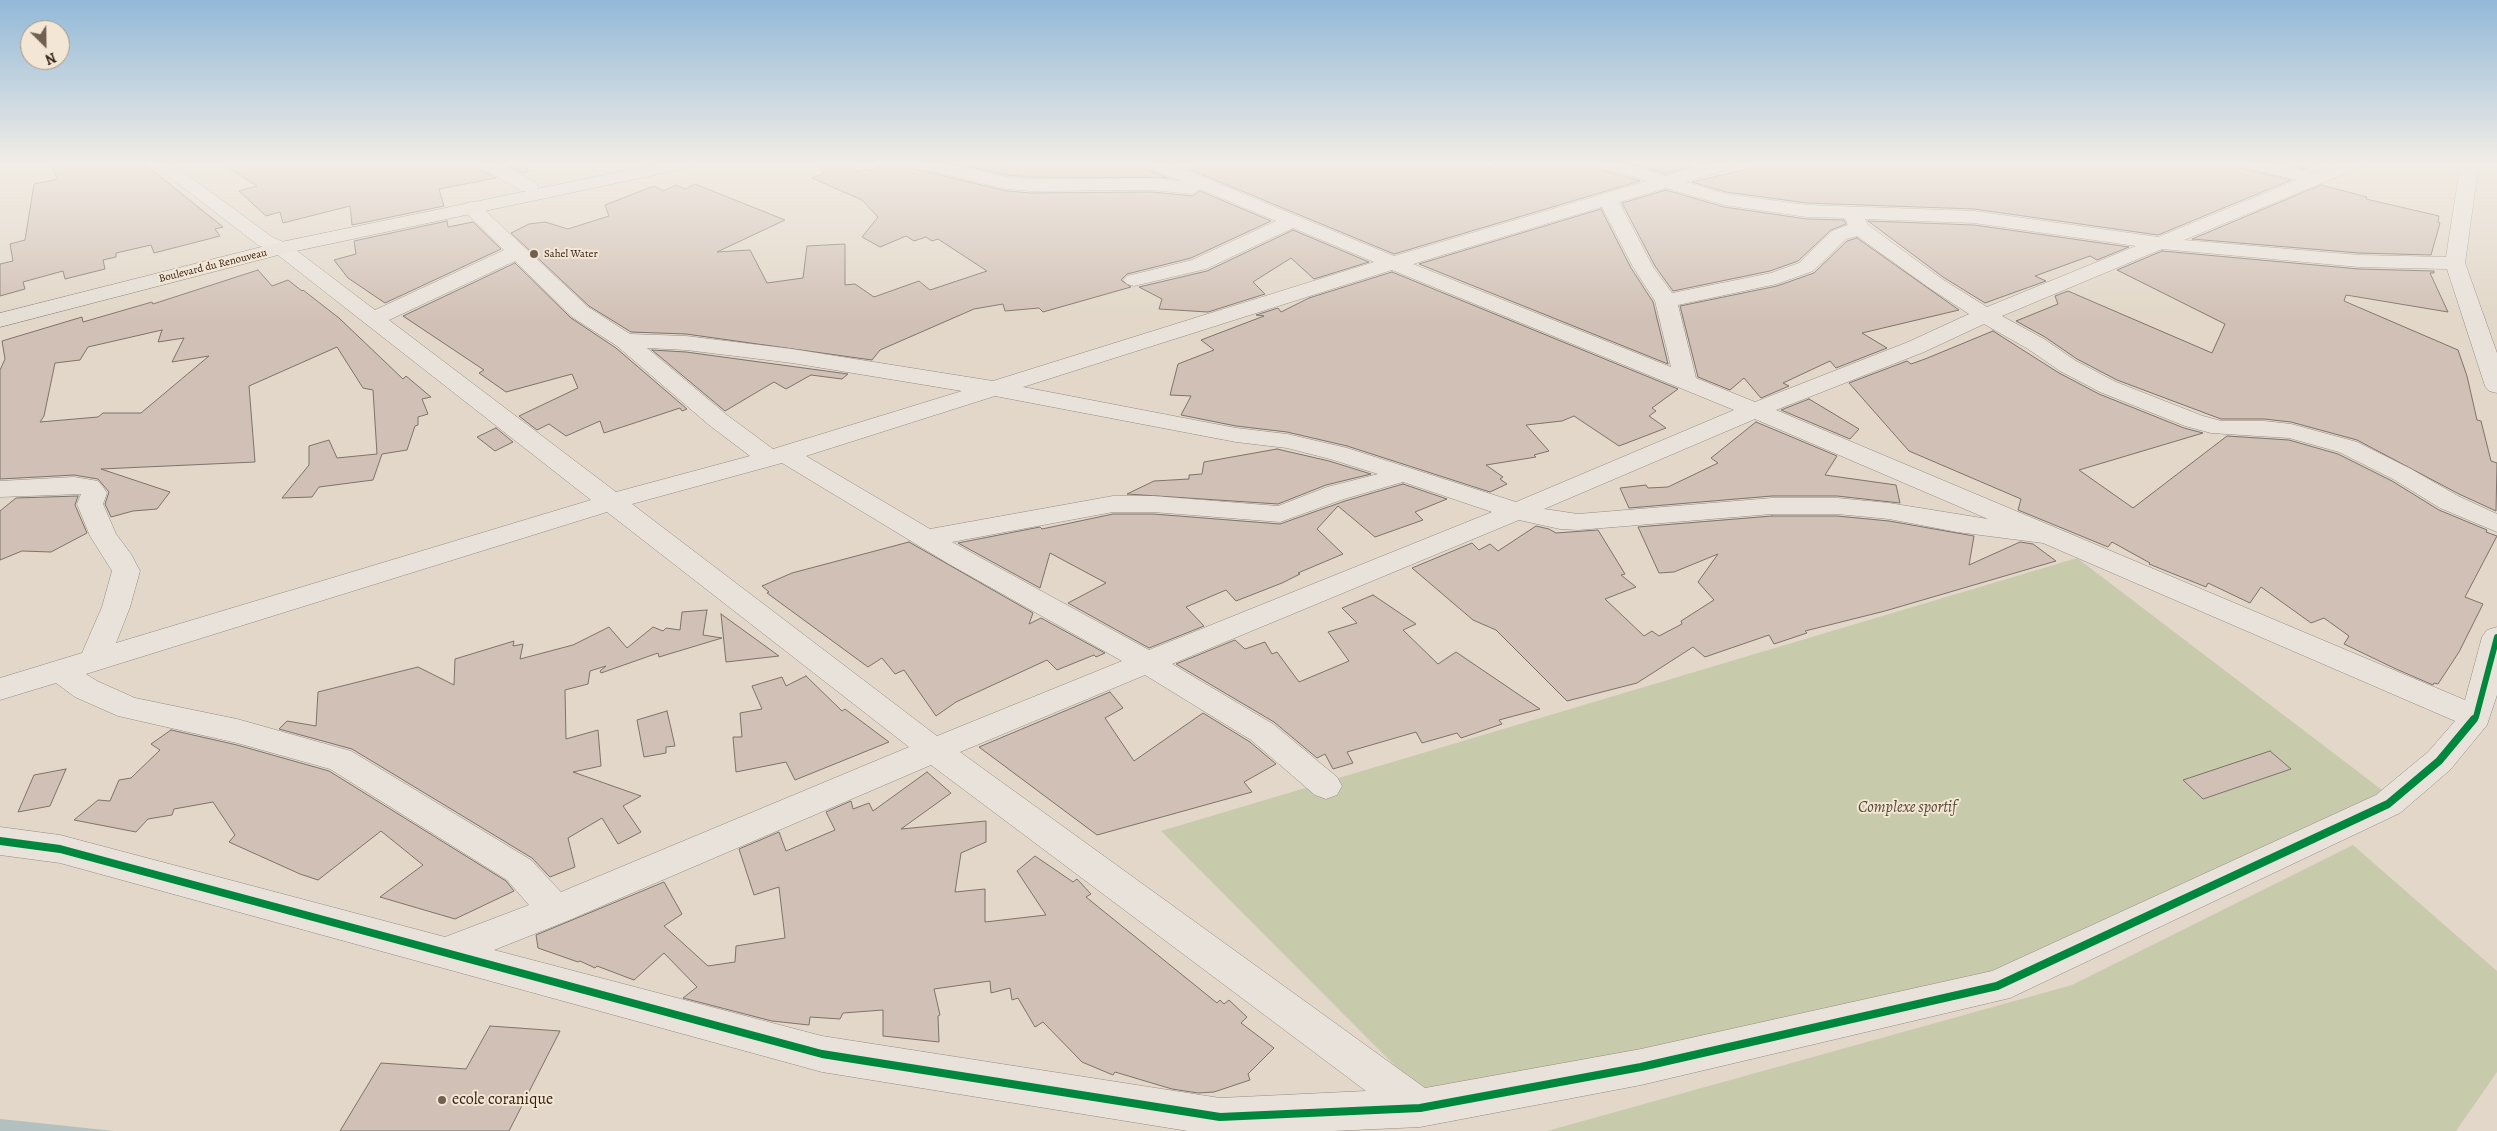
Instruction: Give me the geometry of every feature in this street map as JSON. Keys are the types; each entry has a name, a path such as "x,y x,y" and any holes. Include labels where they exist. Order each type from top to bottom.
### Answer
{"main road":[{"name":"Boulevard du Renouveau","path":"0,309 406,215"},
{"name":"Boulevard du Renouveau","path":"0,320 273,245 434,215"}],"street":[{"path":"231,215 374,319 934,750 1420,1108"},
{"path":"477,215 580,312 625,341 718,420 777,456 927,538 1146,663 1262,732 1326,786"},
{"path":"1276,215 1755,410 2476,717"},
{"path":"0,690 612,502 777,456 1393,263 1555,215"},
{"path":"1616,215 1643,266 1666,301 1674,328 1685,382"},
{"path":"1826,215 1856,221 1974,217 2197,248 2359,262 2455,263"},
{"path":"447,952 555,910 934,750 1517,511 1755,410 1916,347 1985,315 2230,215"},
{"path":"2462,215 2455,263 2497,386"},
{"path":"1134,280 1199,265 1262,237 1291,221"},
{"path":"1666,301 1740,286 1793,272 1815,260 1839,235 1856,221"},
{"path":"1856,221 1935,283 1985,315 2036,344 2068,366 2134,397 2194,421 2220,428 2264,428 2291,431 2348,447 2402,474 2449,502 2497,524"},
{"path":"374,319 517,252"},
{"path":"625,341 677,343 754,350 910,377 993,388 1236,435 1287,441 1338,453 1517,511 1560,521 1578,522 1731,509 1837,506 1889,511 1957,524 2048,535"},
{"path":"927,538 1113,504 1152,504 1280,514 1336,493 1382,482 1401,474"},
{"path":"0,489 74,485 89,487 94,492 90,504 102,536 122,560 126,571 116,607 93,662"},
{"path":"0,841 60,849 822,1054 1220,1117 1420,1108 1641,1067 1997,986 2388,804 2439,761 2476,717 2497,637"},
{"path":"62,672 86,689 129,708 237,731 340,760 519,870 555,910"}],"green space":[{"name":"Complexe sportif","path":"2077,558 2386,793 1973,989 1433,1104 1161,831"},
{"path":"2353,845 2497,971 2497,1072 2456,1131 1547,1131 2072,985"}],"shaded area":[{"path":"0,1119 20,1121 114,1131 0,1131"}],"building":[{"path":"29,215 208,215 223,227 215,229 220,236 154,253 151,245 116,253 116,257 103,260 105,269 65,279 63,271 23,282 25,289 0,296 0,264 13,261 10,244 25,240"},
{"path":"281,215 315,215 283,223"},
{"path":"351,215 401,215 352,225"},
{"path":"609,215 772,215 785,220 717,252 750,250 767,283 803,278 807,246 845,244 845,285 855,284 874,297 919,281 930,290 987,271 938,239 932,241 926,237 914,241 906,236 880,247 862,237 878,217 876,215 1256,215 1271,221 1191,258 1127,274 1121,280 1131,287 1043,312 1039,308 1005,311 1003,304 974,309 880,350 872,360 686,334 631,332 589,306 511,233 529,224 545,222 568,229"},
{"path":"1299,215 1526,215 1394,254"},
{"path":"1582,215 1604,215 1631,268 1653,302 1668,364 1419,264"},
{"path":"1628,215 1778,215 1807,219 1844,220 1846,224 1831,230 1798,261 1770,271 1673,291 1655,266"},
{"path":"2015,215 2207,215 2158,235"},
{"path":"2250,215 2434,215 2439,216 2438,222 2440,223 2431,255 2359,253 2192,239"},
{"path":"447,221 448,227 473,222 501,249 385,303 348,278 334,260 356,254 354,241"},
{"path":"1868,221 1974,225 2129,247 2097,260 2090,256 2035,276 2046,281 1985,303 1943,277"},
{"path":"1293,230 1369,262 1314,279 1291,258 1253,282 1265,294 1208,312 1159,309 1162,299 1139,287 1207,271"},
{"path":"1857,238 1959,310 1862,333 1887,348 1836,368 1830,361 1783,383 1789,386 1761,398 1744,378 1730,390 1698,377 1680,306 1777,286 1814,273 1847,241"},
{"path":"2162,251 2359,269 2434,271 2434,273 2430,273 2448,312 2346,295 2344,301 2458,350 2467,376 2477,420 2481,421 2491,461 2497,463 2496,511 2459,494 2357,440 2291,422 2264,419 2221,419 2117,380 2077,359 2045,337 2016,321 2058,304 2055,296 2068,291 2212,353 2225,324 2117,270"},
{"path":"515,263 571,318 616,348 687,409 682,411 680,408 604,433 600,421 566,436 549,424 537,430 519,416 578,388 572,374 506,392 479,373 484,370 403,316"},
{"path":"258,270 272,286 288,280 339,318 403,379 406,376 431,397 422,399 428,414 418,417 418,425 415,426 407,450 382,454 373,480 319,487 312,497 282,498 309,465 309,446 329,440 337,458 377,454 373,390 363,388 337,347 249,386 255,462 101,469 170,492 157,509 133,511 111,517 105,504 109,492 98,479 74,475 0,479 0,370 5,359 2,341 82,317 83,322 152,302 153,304","holes":["162,330 158,342 184,338 172,362 209,356 141,413 103,413 98,417 40,422 44,416 55,363 80,360 88,347"]},
{"path":"1392,272 1678,389 1652,408 1656,411 1649,416 1666,428 1619,446 1574,416 1562,421 1526,425 1549,451 1534,455 1536,457 1486,465 1503,477 1500,479 1507,484 1490,492 1347,446 1287,432 1236,426 1181,415 1191,396 1170,395 1178,364 1214,350 1201,340 1264,316 1256,315 1278,308 1281,312 1309,298"},
{"path":"1993,331 2059,373 2099,394 2184,428 2203,433 2079,470 2133,508 2227,436 2289,440 2338,454 2392,481 2439,510 2497,536 2465,597 2483,604 2459,652 2438,684 2434,683 2433,685 2344,644 2349,636 2324,618 2311,623 2261,587 2250,603 2208,583 2206,587 2149,564 2112,542 2108,547 2018,510 2021,499 1909,451 1849,383 1907,361 1911,364 1925,359"},
{"path":"652,350 686,352 848,374 842,379 811,375 786,389 774,382 725,411"},
{"path":"1809,399 1859,429 1850,439 1781,410"},
{"path":"1756,422 1837,456 1825,475 1896,485 1900,503 1837,496 1772,496 1629,508 1620,488 1646,485 1648,488 1668,487 1718,463 1711,458"},
{"path":"496,428 513,442 495,451 477,437"},
{"path":"1277,449 1329,461 1371,474 1326,485 1278,504 1127,494 1154,481 1189,479 1189,475 1202,474 1204,462"},
{"path":"1403,484 1447,499 1415,512 1423,520 1375,537 1338,506 1317,529 1343,554 1298,573 1300,574 1282,583 1236,601 1226,590 1186,607 1204,626 1149,648 1068,603 1106,583 1050,553 1040,588 958,543 1040,527 1042,529 1113,514 1153,514 1280,524 1345,501"},
{"path":"78,496 75,505 87,533 51,552 22,551 0,560 0,511 16,498"},
{"path":"1772,516 1837,516 1889,521 1974,536 1969,565 2020,542 2033,544 2056,561 1885,611 1805,631 1807,633 1774,644 1769,635 1705,657 1693,647 1637,683 1567,701 1496,630 1473,620 1412,568 1472,543 1479,550 1490,544 1498,551 1536,526 1556,533 1598,530 1625,574 1621,575 1636,587 1605,599 1644,636 1652,631 1659,636 1682,624 1681,621 1714,600 1698,582 1718,554 1674,572 1659,573 1638,527"},
{"path":"909,542 1033,613 1029,624 1041,618 1105,653 1096,657 1094,655 1057,670 1047,660 956,702 936,716 904,670 895,674 882,658 868,667 767,593 769,592 762,586 792,573"},
{"path":"1373,595 1416,624 1403,630 1438,664 1456,652 1540,709 1499,720 1502,724 1461,738 1457,733 1422,743 1416,732 1347,752 1353,763 1333,769 1325,754 1317,758 1274,722 1176,664 1235,640 1245,649 1265,642 1272,654 1277,652 1299,682 1349,661 1328,632 1357,623 1342,608"},
{"path":"707,610 703,635 722,638 659,657 658,653 601,673 600,671 606,666 590,671 588,684 565,690 566,739 598,730 601,766 573,772 641,796 623,806 641,832 618,844 602,818 568,838 575,867 550,877 532,858 352,749 279,729 287,721 316,726 318,692 418,667 454,685 455,659 514,641 513,646 523,644 520,659 573,645 609,627 627,648 653,627 663,631 666,628 680,630 682,612"},
{"path":"721,614 779,656 726,662"},
{"path":"806,676 842,711 845,709 889,742 795,780 786,762 736,772 733,737 742,737 740,713 762,709 752,686 782,677 786,686"},
{"path":"1110,692 1123,708 1105,718 1134,761 1203,713 1250,742 1276,764 1244,782 1252,792 1097,835 979,747"},
{"path":"667,711 675,746 666,747 666,753 644,757 637,720"},
{"path":"171,730 237,745 329,771 506,881 514,891 455,919 380,897 423,865 381,831 318,880 300,874 229,842 235,835 213,802 174,809 172,815 148,819 136,832 74,820 98,800 110,801 119,780 131,778 160,750 151,744"},
{"path":"2270,751 2291,769 2203,799 2183,780"},
{"path":"66,769 50,806 18,812 34,775"},
{"path":"927,772 951,793 901,829 986,821 986,842 961,853 955,892 985,889 985,922 1046,915 1017,871 1035,856 1073,882 1077,879 1091,894 1086,897 1217,1003 1220,1000 1224,1004 1229,1000 1247,1017 1241,1023 1274,1048 1248,1074 1250,1080 1214,1092 1198,1093 1172,1089 1115,1072 1113,1075 1082,1062 1043,1022 1035,1027 1018,998 1012,1000 1010,988 991,993 990,981 934,989 940,1015 938,1016 939,1042 883,1036 883,1010 843,1013 840,1019 810,1017 809,1025 772,1021 683,998 697,987 664,953 634,980 597,966 595,968 580,961 578,962 538,948 536,935 664,882 682,914 664,926 708,966 735,962 736,946 785,938 779,887 754,895 739,849 779,832 786,851 835,830 826,812 851,801 853,809 869,803 873,811"},
{"name":"ecole coranique","path":"490,1026 560,1031 509,1131 340,1131 381,1063 466,1069"}],"cycle path":[{"path":"0,841 60,849 822,1054 1220,1117 1420,1108 1641,1067 1997,986 2388,804 2439,761 2476,717 2497,637"}],"place":[{"name":"Sahel Water","path":"534,254"},
{"name":"ecole coranique","path":"442,1100"}]}
